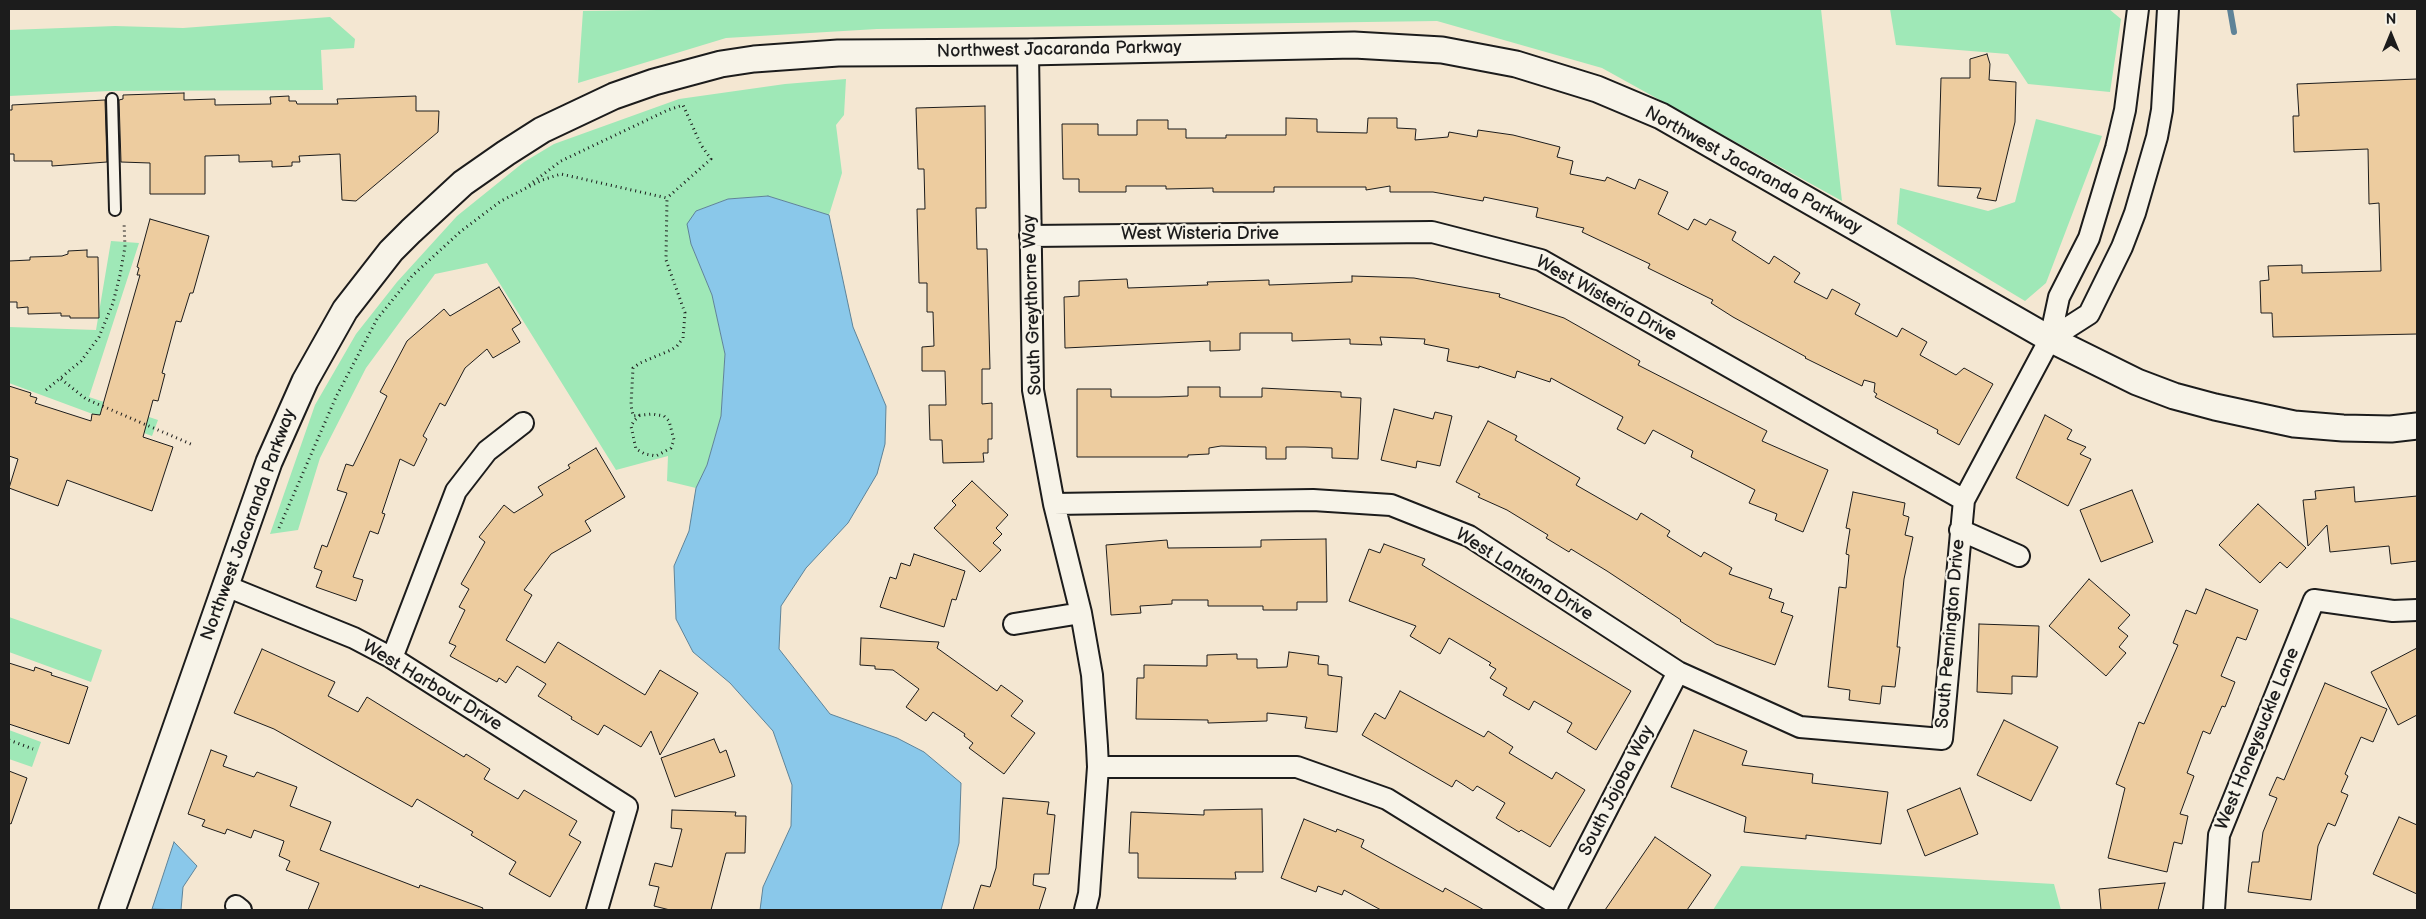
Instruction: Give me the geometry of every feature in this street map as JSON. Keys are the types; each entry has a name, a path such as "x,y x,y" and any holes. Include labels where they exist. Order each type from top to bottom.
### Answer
{"street":[{"name":"South Pennington Drive","path":"1942,739 1964,500 2050,339 2058,297 2089,238 2116,148 2125,110 2138,9"},
{"name":"South Pennington Drive","path":"2050,339 2089,314 2122,247 2135,213 2157,137 2162,110 2168,9"},
{"name":"Northwest Jacaranda Parkway","path":"112,910 269,462 288,415 323,346 345,310 391,251 411,231 463,183 506,152 542,130 606,100 654,82 721,64 754,59 838,53 1028,52 1354,45 1442,50 1516,64 1597,89 1661,116 2050,339 2136,382 2174,396 2215,407 2294,424 2342,428 2391,429 2417,426"},
{"name":"South Greythorne Way","path":"1028,52 1033,390 1054,504 1081,613 1092,675 1098,767 1089,894 1085,910"},
{"name":"West Wisteria Drive","path":"1030,236 1432,232 1541,260 1964,500"},
{"path":"392,658 456,491 487,451 524,423"},
{"name":"West Lantana Drive","path":"1054,504 1314,500 1391,505 1468,536 1678,672 1800,727 1942,739"},
{"name":"South Pennington Drive","path":"1960,530 2019,556"},
{"name":"West Harbour Drive","path":"226,586 354,638 392,658 627,807 597,910"},
{"name":"West Honeysuckle Lane","path":"2214,910 2219,835 2314,600 2394,611 2417,610"},
{"path":"1014,624 1081,613"},
{"name":"South Jojoba Way","path":"1556,908 1678,672"},
{"path":"1098,767 1297,767 1387,799 1556,908"}],"lane":[{"path":"112,99 115,210"}],"path":[{"path":"521,190 561,161 683,105 701,145 711,159 667,198 666,260 685,313 683,338 671,350 640,363 633,368 631,405 633,416 652,414 664,416 669,421 674,440 671,448 656,456 636,449 631,426 640,415"},
{"path":"279,528 336,397 377,319 412,276 439,251 501,201 542,180 561,174 667,198"},
{"path":"46,390 81,361 99,337 113,304 125,247 124,219"},
{"path":"61,379 86,399 193,445"},
{"path":"9,740 33,749"}],"green space":[{"path":"731,9 1821,9 1842,201 1602,68 1437,21 877,29 726,38 578,83 583,11"},
{"path":"1890,9 2109,9 2121,19 2110,92 2028,84 2008,54 1896,45"},
{"path":"330,17 355,39 354,48 321,50 323,90 109,91 9,96 9,30 115,26 183,28"},
{"path":"846,79 844,115 836,125 842,173 829,215 768,196 728,199 696,211 691,244 712,295 725,354 721,416 707,465 696,488 667,481 668,456 616,470 487,263 435,274 366,368 320,458 298,530 270,534 315,405 356,334 397,282 457,216 524,162 554,144 679,99 785,84"},
{"path":"2036,119 2102,136 2046,283 2025,301 1897,224 1900,188 1988,211 2015,202"},
{"path":"111,241 139,243 89,397 158,420 152,436 9,383 9,327 96,330"},
{"path":"9,617 102,650 91,682 9,652"},
{"path":"9,730 41,742 32,767 9,759"},
{"path":"1741,866 2054,884 2061,910 1713,910"}],"water":[{"path":"768,196 829,215 853,327 886,406 885,444 877,474 848,523 806,568 781,606 779,649 830,714 897,738 924,752 961,783 959,843 941,910 760,910 763,887 791,826 792,785 773,731 730,683 693,652 676,619 674,566 689,531 696,488 707,465 721,416 725,354 712,295 691,244 687,224 696,211 728,199"},
{"path":"174,842 197,866 183,887 181,910 152,909"}],"building":[{"path":"1987,54 1990,64 1989,80 2016,82 2015,122 1996,201 1977,198 1981,188 1938,186 1941,78 1970,78 1970,59"},
{"path":"2417,79 2417,334 2273,337 2272,313 2261,313 2260,281 2269,280 2268,266 2302,265 2302,273 2381,271 2379,203 2369,204 2368,149 2294,152 2293,116 2299,116 2297,84"},
{"path":"184,93 184,100 215,99 215,105 271,104 270,97 289,96 289,101 296,101 297,104 338,104 337,99 416,96 416,111 439,111 438,132 356,201 342,200 340,154 299,156 300,162 292,162 292,166 272,167 272,161 239,162 239,155 205,156 205,194 150,194 150,163 121,162 119,100 123,99 123,95"},
{"path":"105,100 107,162 52,166 52,161 14,161 14,154 9,154 9,110 12,110 12,105"},
{"path":"985,106 986,208 976,208 977,249 987,249 990,369 982,369 982,404 992,403 992,439 988,439 988,453 983,453 984,462 943,463 942,440 930,440 929,405 946,405 945,371 922,371 922,347 934,346 933,312 927,312 927,283 919,283 917,209 925,209 924,169 918,169 916,108"},
{"path":"1286,118 1317,119 1317,132 1367,133 1368,118 1397,118 1397,128 1416,129 1415,140 1448,137 1449,132 1477,137 1478,130 1513,135 1560,147 1557,157 1573,161 1570,174 1605,181 1607,177 1635,189 1639,179 1668,192 1658,214 1688,230 1694,219 1706,225 1710,219 1736,232 1732,240 1769,264 1774,256 1800,273 1794,282 1827,299 1832,289 1860,304 1855,314 1897,337 1902,328 1927,342 1920,355 1956,375 1964,368 1993,384 1959,445 1937,433 1938,430 1875,397 1877,394 1874,392 1875,383 1864,380 1862,386 1805,358 1733,317 1711,303 1713,300 1648,268 1650,264 1582,232 1584,228 1536,217 1538,208 1484,197 1483,201 1433,192 1390,192 1390,186 1366,190 1366,187 1274,187 1274,192 1213,192 1213,188 1166,189 1166,186 1126,186 1126,192 1079,192 1079,179 1063,179 1062,124 1098,124 1098,135 1137,135 1137,120 1168,120 1168,129 1186,129 1186,138 1226,138 1226,135 1286,135"},
{"path":"150,219 209,236 193,293 190,293 181,322 176,321 162,373 165,374 158,401 153,400 143,437 173,447 152,511 67,480 58,506 9,488 18,459 9,456 9,386 31,393 30,396 37,398 35,403 91,421 92,414 100,415 140,275 137,275 139,268 137,267"},
{"path":"87,250 87,257 98,257 99,318 70,318 70,316 61,316 61,313 28,314 28,307 17,308 17,302 9,302 9,261 30,260 30,257 62,256 68,254 68,251"},
{"path":"1352,276 1414,278 1500,294 1499,297 1564,318 1640,361 1638,365 1767,431 1762,441 1828,470 1803,532 1775,520 1777,514 1749,503 1755,490 1691,457 1693,451 1653,430 1645,444 1617,429 1623,417 1551,378 1550,382 1517,371 1515,378 1479,366 1479,368 1447,361 1449,349 1424,344 1425,339 1380,337 1382,345 1350,344 1350,339 1292,341 1292,333 1240,333 1240,350 1210,351 1210,341 1065,348 1064,297 1079,296 1079,281 1127,279 1128,288 1208,285 1207,282 1269,280 1269,285 1352,282"},
{"path":"499,287 521,323 512,329 520,342 493,358 487,349 465,368 445,406 440,403 423,436 427,439 414,466 400,459 382,513 385,514 378,534 370,531 353,577 363,580 356,601 316,587 322,571 314,568 322,545 327,547 347,493 337,490 346,464 353,466 387,396 380,392 407,341 444,309 450,316"},
{"path":"1188,387 1220,387 1220,397 1262,397 1262,388 1341,392 1341,397 1361,398 1358,459 1332,458 1332,448 1286,447 1286,459 1266,459 1266,447 1221,446 1209,448 1209,454 1188,455 1188,457 1077,457 1077,389 1111,389 1111,397 1159,397 1188,396"},
{"path":"1394,409 1433,419 1435,412 1452,416 1440,466 1417,461 1416,468 1381,460"},
{"path":"2045,415 2072,430 2067,439 2086,447 2080,454 2091,459 2068,506 2016,478"},
{"path":"1488,421 1517,436 1515,440 1580,478 1576,485 1637,520 1641,513 1670,531 1667,536 1701,557 1704,552 1732,568 1729,574 1772,589 1769,598 1784,603 1781,612 1793,616 1775,665 1716,644 1607,571 1571,549 1569,552 1546,538 1548,535 1507,510 1478,497 1480,494 1456,482"},
{"path":"596,448 625,497 585,521 591,531 551,554 524,590 532,595 506,640 545,663 558,642 645,695 660,670 698,693 660,755 651,731 641,747 604,725 598,735 571,719 572,717 538,696 546,684 517,666 506,683 499,678 497,682 450,656 456,646 449,643 465,610 459,607 469,589 461,584 485,542 479,537 504,505 514,513 543,495 538,487 570,468 568,465"},
{"path":"972,481 1008,515 996,528 1002,534 993,543 1001,550 980,572 934,528 956,505 952,501"},
{"path":"2354,487 2355,502 2417,496 2417,561 2391,564 2389,546 2330,552 2327,525 2308,546 2303,500 2316,499 2315,491"},
{"path":"2132,490 2153,542 2101,562 2080,510"},
{"path":"1853,492 1905,503 1903,515 1909,517 1905,535 1913,537 1904,579 1897,647 1900,647 1895,687 1882,686 1880,704 1849,700 1850,690 1828,687 1839,587 1846,588 1849,555 1846,554 1850,529 1846,528"},
{"path":"2258,504 2306,548 2287,568 2280,562 2260,583 2219,545"},
{"path":"1326,539 1327,602 1297,602 1297,610 1263,610 1263,606 1208,606 1208,600 1172,600 1172,604 1140,606 1141,613 1111,615 1106,545 1167,540 1168,548 1261,547 1261,540"},
{"path":"1384,544 1425,559 1422,565 1631,691 1596,750 1567,732 1572,723 1534,701 1529,710 1503,695 1507,688 1490,678 1496,669 1489,665 1491,663 1449,638 1440,654 1410,636 1416,626 1349,601 1369,549 1380,553"},
{"path":"914,554 965,571 956,600 952,599 944,627 880,607 890,577 896,579 901,563 910,566"},
{"path":"2089,579 2130,615 2118,628 2128,636 2119,647 2126,653 2106,676 2049,626"},
{"path":"2206,589 2258,610 2246,640 2237,637 2221,676 2235,682 2225,707 2222,706 2210,734 2203,731 2187,773 2194,776 2180,814 2188,816 2182,844 2174,842 2167,872 2108,858 2125,788 2116,784 2139,722 2144,724 2178,645 2173,643 2186,610 2196,614"},
{"path":"1979,624 2039,626 2037,677 2012,676 2012,694 1977,692"},
{"path":"861,638 939,642 937,648 997,691 1001,685 1023,701 1011,716 1035,733 1004,774 969,748 973,743 964,736 965,734 933,712 926,721 906,707 919,689 893,670 875,669 875,666 860,665"},
{"path":"2417,648 2417,715 2398,725 2371,672"},
{"path":"262,649 335,682 328,696 358,712 367,697 464,757 466,754 490,769 484,779 518,799 524,790 577,821 569,835 581,842 550,897 509,874 516,862 471,835 473,832 417,799 412,807 274,729 234,713"},
{"path":"1289,652 1319,656 1318,664 1328,665 1328,675 1342,677 1337,732 1305,728 1307,717 1267,713 1267,721 1208,723 1208,720 1136,719 1137,678 1144,678 1144,665 1207,666 1207,655 1237,654 1237,659 1257,659 1257,668 1287,667"},
{"path":"9,663 34,671 35,667 52,673 51,675 88,687 69,744 9,724"},
{"path":"2325,683 2387,709 2373,742 2361,737 2345,774 2348,776 2341,792 2348,795 2335,826 2328,823 2318,846 2311,900 2248,892 2252,862 2259,862 2263,832 2277,798 2269,795 2277,777 2284,780"},
{"path":"1400,691 1484,737 1488,731 1513,747 1509,753 1552,779 1556,772 1585,790 1550,847 1496,818 1505,803 1477,786 1473,791 1456,780 1452,787 1362,735 1375,713 1385,719"},
{"path":"2004,720 2058,747 2031,801 1977,775"},
{"path":"1694,730 1747,751 1742,765 1813,774 1812,783 1888,792 1881,844 1806,835 1806,839 1744,832 1746,817 1671,787"},
{"path":"714,739 720,753 726,750 735,776 675,797 661,758"},
{"path":"211,750 227,756 223,766 254,777 257,772 297,787 290,806 331,822 320,850 419,888 420,885 483,908 482,910 308,910 319,883 286,870 290,861 279,856 284,841 254,830 251,838 227,829 225,834 202,826 205,820 188,814"},
{"path":"9,771 27,778 11,824 9,823"},
{"path":"1960,788 1978,834 1925,856 1907,810"},
{"path":"1003,798 1049,802 1047,814 1055,815 1049,874 1034,874 1033,885 1046,888 1039,910 973,910 981,885 990,887 996,868"},
{"path":"1262,809 1263,872 1235,872 1236,879 1138,878 1138,853 1129,853 1131,812 1204,815 1204,810"},
{"path":"672,810 736,812 735,816 746,816 745,853 726,853 711,910 670,910 654,906 659,887 649,885 655,863 672,867 682,829 671,828"},
{"path":"2399,817 2417,825 2417,894 2373,874"},
{"path":"1304,819 1336,832 1337,829 1364,840 1361,847 1443,892 1445,888 1484,910 1381,910 1344,890 1342,895 1318,886 1316,892 1281,878"},
{"path":"1655,837 1711,875 1687,910 1605,910"},
{"path":"2165,883 2158,910 2101,910 2099,889"}],"waterway":[{"path":"2230,9 2234,32"}]}
